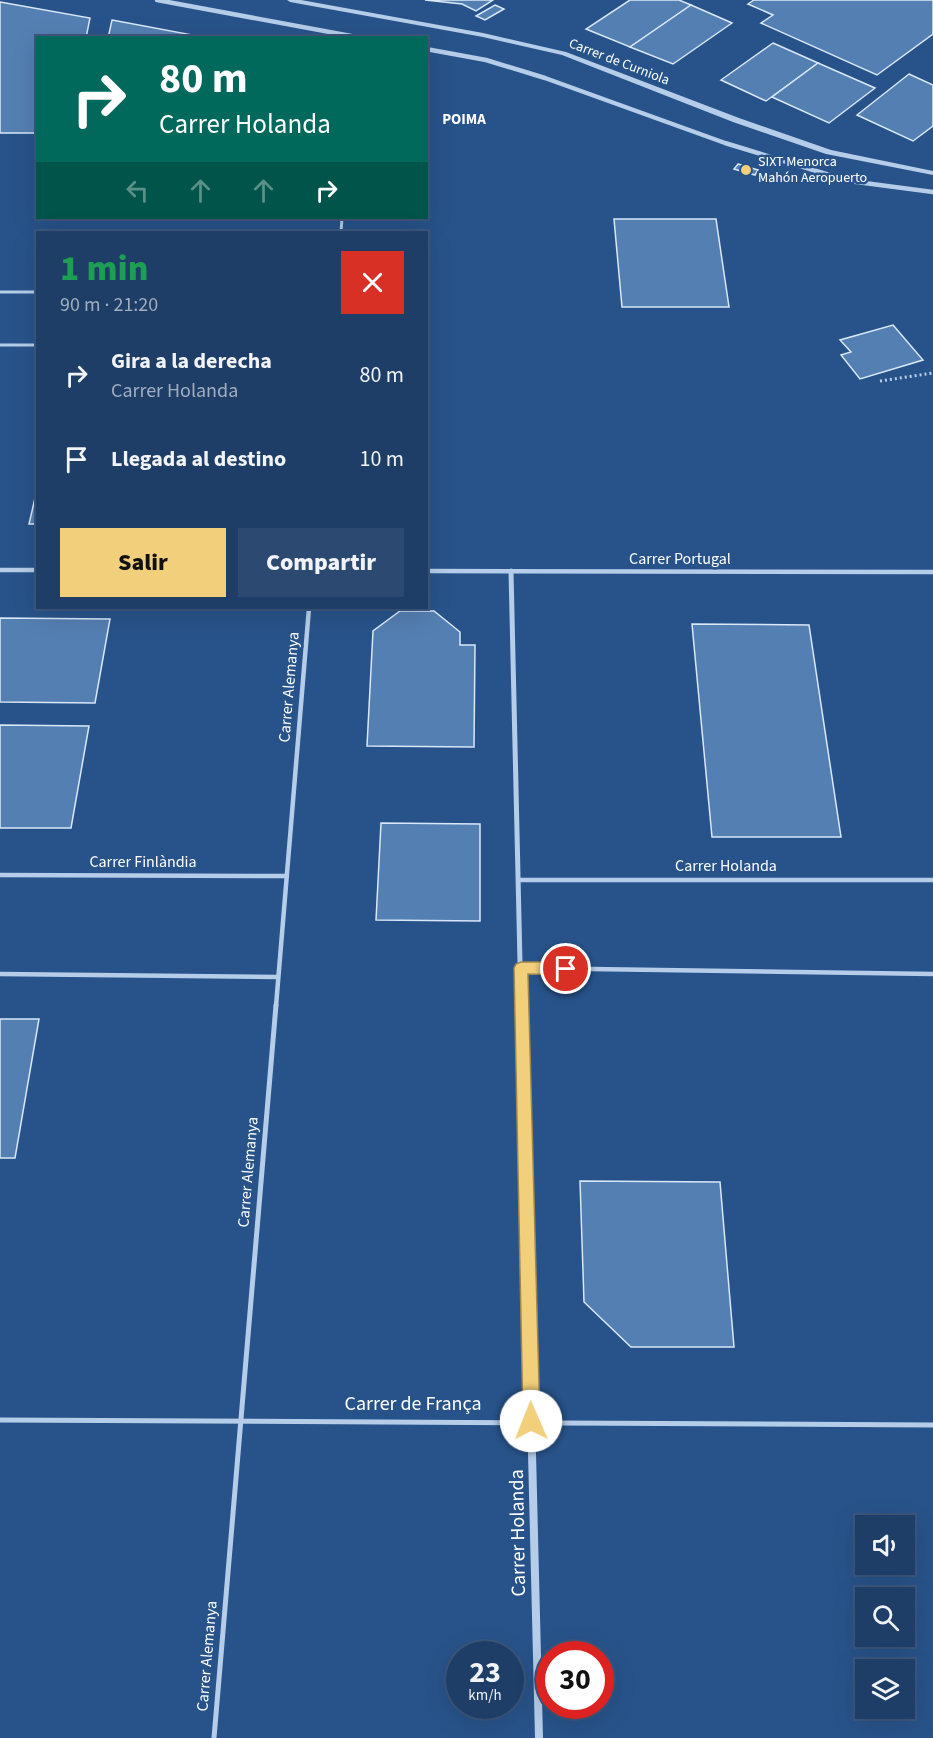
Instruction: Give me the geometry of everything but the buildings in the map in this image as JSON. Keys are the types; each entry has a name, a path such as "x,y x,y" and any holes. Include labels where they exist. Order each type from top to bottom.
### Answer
{"street":[{"path":"157,0 354,36"},
{"name":"Carrer de Curniola","path":"290,0 483,35 564,53 736,120 829,152 933,173"},
{"path":"428,49 486,60 545,78 725,143 849,181 933,192"},
{"name":"Carrer Holanda","path":"511,571 539,1738"}],"lane":[{"path":"0,292 36,292"},
{"path":"0,345 36,345"},
{"path":"0,570 36,570"},
{"name":"Carrer Portugal","path":"428,571 933,572"},
{"name":"Carrer Alemanya","path":"214,1738 309,609"},
{"name":"Carrer Finlàndia","path":"0,875 287,876"},
{"name":"Carrer Holanda","path":"519,880 933,880"},
{"path":"521,968 933,974"},
{"path":"0,974 278,977"},
{"name":"Carrer de França","path":"0,1420 531,1421 933,1425"}],"path":[{"path":"880,381 933,373"}],"place":[{"name":"SIXT Menorca Mahón Aeropuerto","path":"746,170"}],"district":[{"name":"POIMA","path":"464,119"}],"route":[{"path":"531,1421 521,968 566,969"}]}
